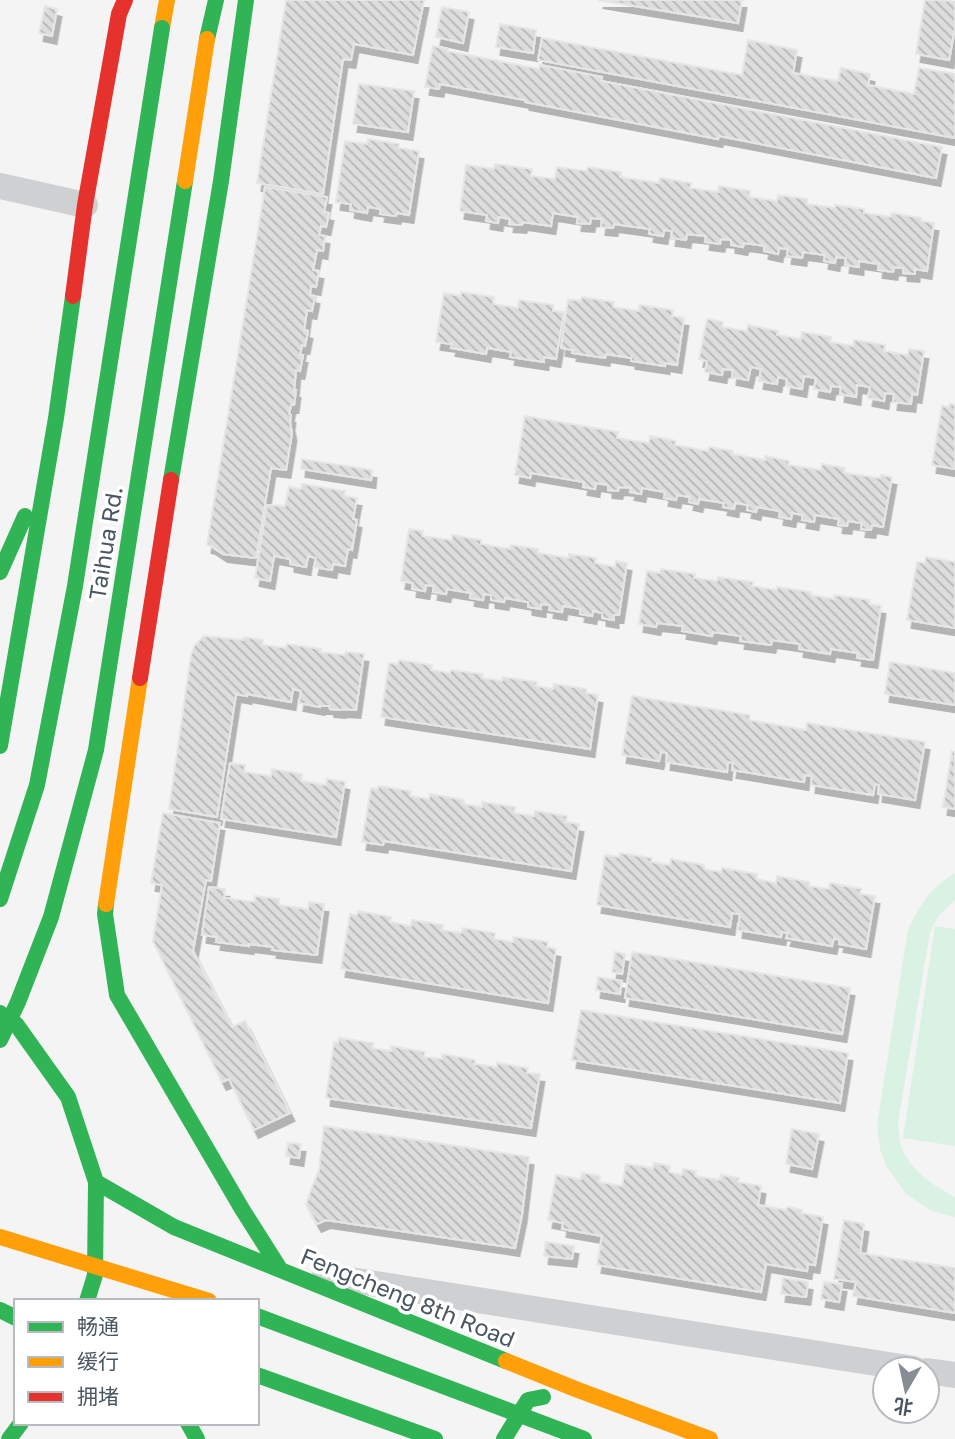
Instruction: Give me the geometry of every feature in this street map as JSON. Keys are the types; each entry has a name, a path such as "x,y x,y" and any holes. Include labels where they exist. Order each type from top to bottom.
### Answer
{"street":[{"path":"0,746 56,418 85,205 119,14 125,0"},
{"name":"Taihua Rd.","path":"0,899 37,785 75,586 167,0"},
{"name":"Taihua Rd.","path":"0,1040 51,917 96,750 207,39 216,0"},
{"path":"246,0 221,181 155,573 105,914 117,995 280,1269 871,1362"},
{"path":"0,186 85,205"},
{"path":"0,572 32,502 56,418"},
{"path":"0,1013 16,1024 68,1097 96,1182 95,1275 88,1299"},
{"name":"Fengcheng 8th Road","path":"96,1182 174,1227 578,1390 710,1439"},
{"path":"0,1237 202,1299"},
{"path":"259,1317 584,1439"},
{"path":"259,1376 435,1439"},
{"path":"504,1439 528,1400 578,1390"}],"green space":[{"path":"955,873 955,900 939,915 930,932 898,1123 901,1145 907,1159 925,1178 955,1197 955,1217 932,1211 906,1194 887,1167 880,1149 877,1125 908,929 927,897"},
{"path":"935,926 955,929 955,1146 903,1138"}],"building":[{"path":"286,0 424,0 413,55 354,44 351,60 343,59 323,194 257,183"},
{"path":"598,0 742,0 738,23"},
{"path":"925,0 955,2 955,28 949,60 916,54"},
{"path":"45,6 57,9 52,36 39,33"},
{"path":"442,7 469,12 463,43 436,37"},
{"path":"500,24 536,30 533,53 496,47"},
{"path":"542,38 742,75 748,40 797,50 793,73 838,81 841,68 870,74 868,85 914,94 919,68 955,74 955,138 538,60"},
{"path":"433,46 539,69 540,65 602,77 601,81 942,147 936,178 719,136 718,139 440,84 439,89 425,87"},
{"path":"359,84 414,91 408,132 353,124"},
{"path":"368,139 399,144 398,148 419,151 409,215 380,214 381,209 368,207 367,213 350,210 351,204 336,202 345,141 367,144"},
{"path":"495,164 532,169 531,176 555,179 557,167 587,171 588,167 621,172 620,177 659,183 660,178 691,183 690,188 718,192 719,186 750,191 749,197 777,201 778,195 807,199 807,204 864,209 864,213 891,217 892,213 921,218 921,221 934,223 927,271 915,269 915,274 903,273 903,268 894,267 893,272 878,270 879,264 859,261 859,267 845,265 846,258 836,257 835,263 824,261 825,255 803,252 802,258 787,256 788,249 779,248 778,254 764,251 765,246 744,243 743,247 731,245 731,240 721,239 720,244 705,242 706,236 687,234 686,240 671,238 672,231 664,230 663,236 649,234 650,229 614,224 613,228 601,227 602,219 591,218 590,224 577,223 578,217 553,213 551,226 523,222 522,225 509,224 510,219 499,217 498,223 486,221 487,215 460,211 466,165 494,169"},
{"path":"265,187 327,197 324,212 329,213 326,227 321,226 319,235 325,236 323,251 317,250 313,270 319,271 316,287 311,286 310,295 315,296 312,311 307,310 304,330 308,331 300,355 303,355 300,371 296,370 294,405 291,405 289,414 292,433 286,470 271,468 256,558 223,554 207,545"},
{"path":"461,292 494,297 493,304 518,308 519,300 553,305 553,311 564,312 556,359 544,357 544,362 510,357 511,352 487,348 486,354 451,348 452,344 436,342 444,293 461,296"},
{"path":"582,297 614,302 613,307 639,311 640,305 673,310 672,316 684,318 677,365 631,361 631,358 606,354 605,358 572,353 573,350 561,348 568,299 581,301"},
{"path":"707,319 723,322 722,327 747,331 748,325 778,331 777,335 801,339 802,332 831,337 830,342 853,346 854,340 885,345 884,351 908,355 909,349 924,351 917,395 912,394 911,404 893,402 894,394 885,393 884,401 868,398 870,387 857,385 856,397 840,394 841,387 831,386 830,392 814,389 816,378 804,376 802,389 786,386 787,379 778,377 777,384 759,381 761,369 751,367 748,380 732,377 733,370 723,369 722,375 705,372 707,361 699,359"},
{"path":"950,404 955,405 955,469 932,465 942,406 949,407"},
{"path":"525,416 618,432 617,438 649,443 650,436 676,441 675,445 708,451 709,447 765,460 765,456 789,461 789,465 821,470 822,464 845,468 844,473 892,477 883,527 872,525 871,530 861,529 862,523 848,521 847,526 838,525 839,519 815,515 814,522 802,520 803,515 792,513 791,519 779,517 780,511 757,507 756,512 747,510 748,505 735,503 734,509 723,507 724,503 699,499 698,504 689,502 690,497 677,495 676,500 664,498 665,492 642,488 641,494 630,492 631,488 608,490 608,485 596,483 595,489 583,487 584,482 531,473 530,478 515,475"},
{"path":"302,459 372,470 371,480 301,469"},
{"path":"302,484 345,491 344,496 357,498 353,519 357,520 352,550 348,549 345,566 333,564 332,570 314,567 316,558 308,556 306,567 290,564 290,559 274,556 270,581 255,578 267,505 285,506 289,487 301,489"},
{"path":"409,529 423,531 422,536 452,540 452,535 510,549 511,545 569,558 569,554 596,558 595,563 615,567 616,561 627,563 619,615 614,615 614,620 602,618 602,613 593,611 592,616 580,614 581,609 563,606 562,612 549,610 550,605 541,604 541,609 528,607 528,602 505,598 504,602 491,600 491,595 484,594 483,600 470,598 471,593 447,589 446,594 433,592 434,586 426,585 425,591 412,589 413,583 401,581"},
{"path":"926,557 955,562 955,628 907,620 917,562 925,563"},
{"path":"661,569 695,574 694,578 717,581 718,577 753,582 752,586 811,592 811,595 834,599 834,595 870,600 869,604 881,606 873,660 857,658 858,653 831,649 830,654 799,649 800,644 772,640 771,645 740,641 741,636 713,632 712,636 682,631 683,626 657,623 656,627 639,624 647,571 660,573"},
{"path":"204,636 243,640 244,637 263,640 262,645 286,648 287,644 321,649 320,652 364,654 356,710 330,709 329,706 299,703 301,691 293,689 291,702 236,694 217,817 169,809 191,655 194,646"},
{"path":"399,660 432,665 431,670 483,674 482,678 502,681 503,677 537,682 536,686 553,689 554,684 586,689 586,693 598,695 590,749 381,717 389,663 398,664"},
{"path":"890,662 955,673 955,705 885,694"},
{"path":"632,696 750,715 749,720 806,730 807,723 925,742 915,800 878,794 879,785 875,784 873,795 811,785 812,776 805,775 804,782 732,770 733,763 728,762 727,772 666,762 667,753 661,752 659,761 622,755"},
{"path":"952,751 955,752 955,809 943,807"},
{"path":"230,763 245,765 244,772 271,776 272,769 302,774 301,781 326,785 327,779 345,782 336,837 221,819"},
{"path":"378,786 411,791 410,796 429,799 430,794 464,800 463,804 482,807 482,802 515,807 514,813 534,816 535,811 567,816 566,822 579,824 571,871 384,841 383,845 362,842 371,788 378,789"},
{"path":"163,813 220,823 211,881 206,880 193,951 232,1027 245,1021 290,1113 254,1130 229,1079 222,1082 153,941 162,885 151,883"},
{"path":"620,853 652,858 651,862 670,865 671,859 704,865 704,869 721,872 722,868 757,874 756,879 776,883 777,876 809,882 809,886 829,889 830,883 861,889 860,894 875,896 866,949 839,944 840,940 834,938 832,946 786,938 788,933 782,932 781,937 738,930 740,914 732,913 730,927 597,905 605,855 619,857"},
{"path":"209,887 225,889 224,898 254,902 255,896 279,899 279,905 308,909 309,902 324,904 317,955 272,950 273,947 216,942 217,937 202,935"},
{"path":"358,911 391,917 390,922 411,926 412,920 443,925 442,930 461,933 463,928 495,933 494,939 513,942 514,937 548,942 547,947 556,949 548,1003 341,969 350,914 357,915"},
{"path":"615,952 625,954 622,974 612,972"},
{"path":"632,952 850,988 842,1034 625,998"},
{"path":"598,977 622,981 620,994 596,990"},
{"path":"581,1010 848,1053 840,1103 572,1060"},
{"path":"339,1038 373,1043 372,1048 391,1051 391,1046 425,1052 424,1057 442,1059 442,1054 475,1060 475,1064 497,1067 497,1063 528,1068 527,1073 540,1074 531,1128 326,1098 334,1042 338,1043"},
{"path":"324,1126 529,1157 515,1248 326,1220 317,1224 306,1205 319,1170"},
{"path":"792,1129 819,1134 812,1169 786,1164"},
{"path":"288,1143 301,1144 299,1158 286,1156"},
{"path":"654,1163 670,1166 669,1172 682,1175 683,1169 696,1171 695,1176 720,1180 721,1175 739,1178 738,1182 761,1186 758,1205 786,1210 787,1207 823,1217 815,1265 808,1264 807,1271 766,1264 761,1292 597,1265 602,1236 562,1229 563,1223 548,1220 556,1175 581,1179 582,1173 600,1176 599,1182 622,1186 626,1164 653,1168"},
{"path":"844,1220 864,1224 860,1253 955,1268 955,1313 853,1296 856,1282 834,1279"},
{"path":"546,1242 574,1246 572,1259 544,1256"},
{"path":"783,1278 808,1282 806,1297 781,1294"},
{"path":"824,1282 842,1284 839,1302 821,1299"}],"traffic: fast":[{"path":"207,39 216,0"},
{"path":"171,480 221,181 246,0"},
{"path":"0,899 37,785 75,586 162,28"},
{"path":"0,1040 51,917 96,750 185,181"},
{"path":"0,746 56,418 73,296"},
{"path":"0,572 25,516"},
{"path":"106,904 105,914 117,995 280,1269"},
{"path":"0,1013 16,1024 68,1097 96,1182 95,1275 88,1299"},
{"path":"96,1182 174,1227 506,1361"},
{"path":"0,1310 14,1317"},
{"path":"259,1317 584,1439"},
{"path":"259,1376 435,1439"},
{"path":"504,1439 528,1400 543,1397"},
{"path":"9,1439 20,1425"},
{"path":"189,1425 197,1439"}],"traffic: slow":[{"path":"162,28 167,0"},
{"path":"185,181 207,39"},
{"path":"106,904 140,678"},
{"path":"0,1237 202,1299"},
{"path":"506,1361 710,1439"}],"traffic: jam":[{"path":"73,296 85,205 119,14 125,0"},
{"path":"140,678 171,480"}]}
